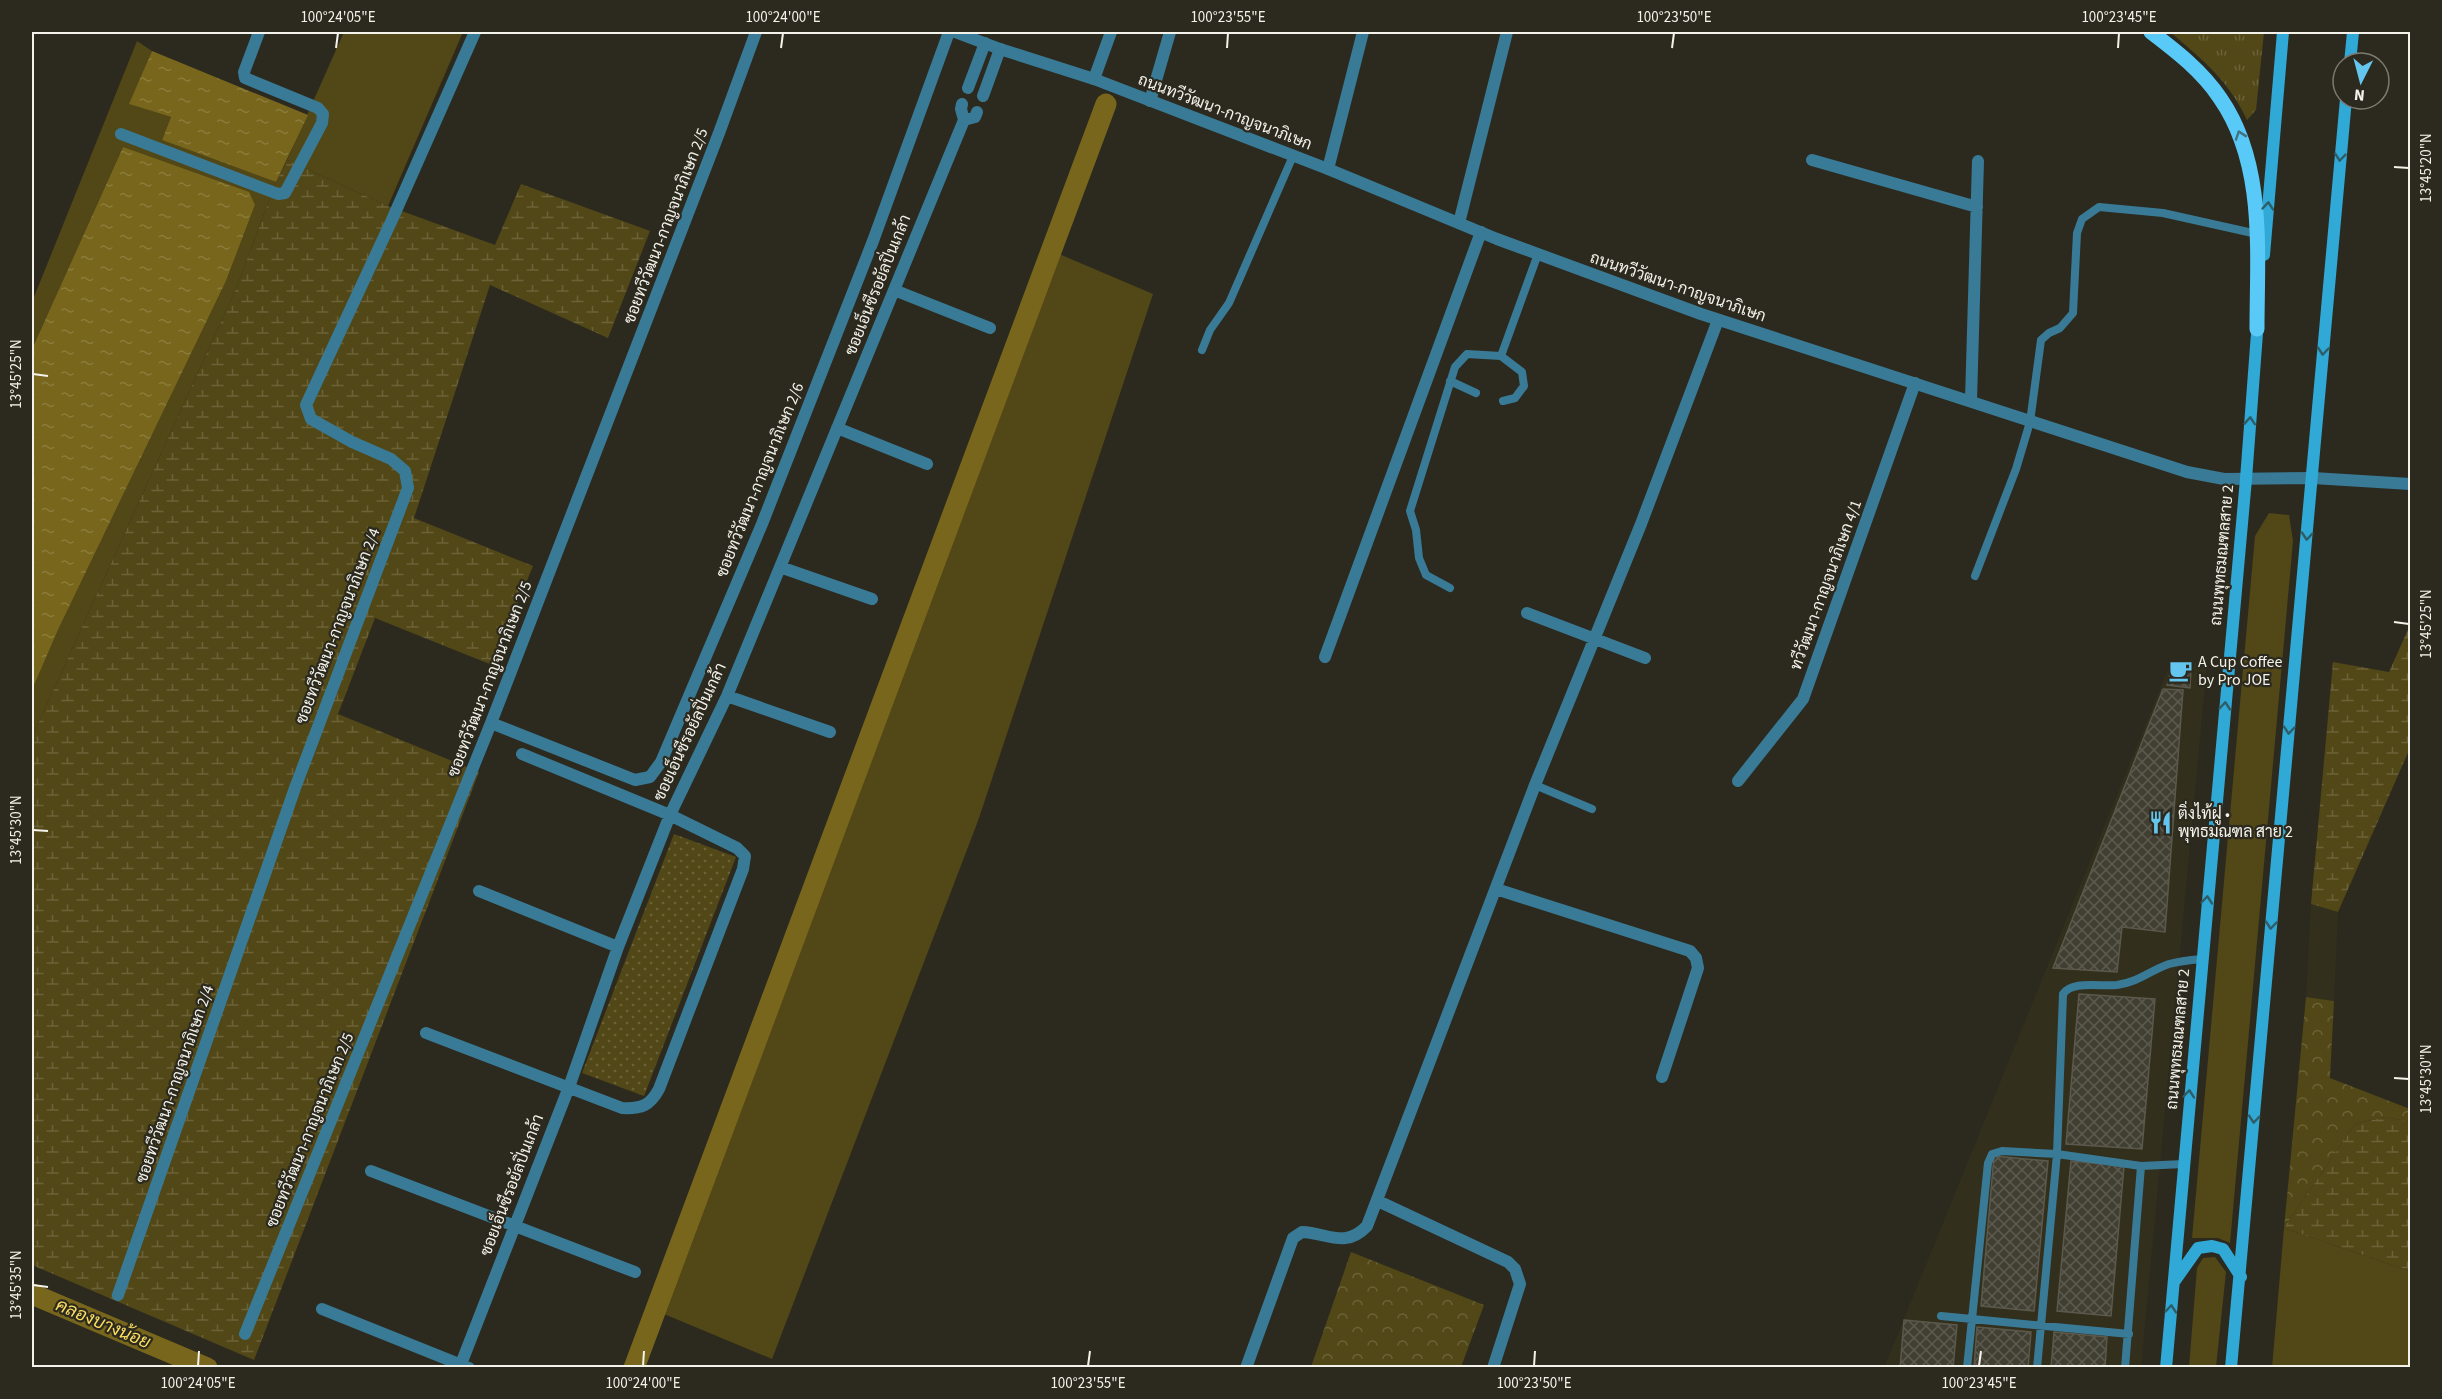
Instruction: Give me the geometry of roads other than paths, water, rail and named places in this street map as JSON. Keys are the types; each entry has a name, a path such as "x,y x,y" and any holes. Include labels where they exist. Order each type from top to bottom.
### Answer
{"main road":[{"path":"2151,32 2203,77 2220,97 2235,123 2247,155 2256,234 2257,329"},
{"name":"ถนนพุทธมณฑลสาย 2","path":"2166,1368 2246,479 2283,32"},
{"path":"2351,51 2353,32"},
{"path":"2231,1368 2345,111"},
{"path":"2173,1282 2198,1248 2212,1246 2223,1249 2241,1277"}],"street":[{"path":"121,134 278,194 285,193 322,123 323,114 318,108 245,78 244,72 259,32"},
{"name":"ซอยทวีวัฒนา-กาญจนาภิเษก 2/4","path":"118,1295 294,788 408,488 405,471 391,459 352,442 311,419 306,405 391,222 475,32"},
{"name":"ซอยทวีวัฒนา-กาญจนาภิเษก 2/5","path":"245,1334 491,723 756,32"},
{"name":"ซอยทวีวัฒนา-กาญจนาภิเษก 2/6","path":"491,723 634,780 650,777 661,762 762,524 873,241 949,32"},
{"name":"ถนนทวีวัฒนา-กาญจนาภิเษก","path":"955,32 1094,79 1328,169 1481,232 1718,320 1971,400 2030,422 2187,472 2224,479 2313,478 2410,484"},
{"path":"1094,79 1111,32"},
{"path":"1150,101 1170,32"},
{"path":"1328,169 1363,32"},
{"path":"1459,223 1507,32"},
{"path":"968,88 985,43"},
{"path":"983,96 1000,49"},
{"name":"ซอยเอ็นซีรอยัลปิ่นเกล้า","path":"465,1366 514,1225 569,1087 618,947 670,815 727,696 964,120 961,109 963,104"},
{"path":"964,120 975,117 977,112"},
{"path":"1812,160 1977,207"},
{"path":"1971,400 1978,161"},
{"path":"1325,657 1481,232"},
{"path":"894,290 990,328"},
{"path":"1245,1368 1293,1238 1302,1232 1313,1232 1341,1240 1351,1238 1367,1226 1535,785 1641,524 1718,320"},
{"name":"ทวีวัฒนา-กาญจนาภิเษก 4/1","path":"1738,781 1803,699 1915,383"},
{"path":"837,428 927,464"},
{"path":"780,567 872,600"},
{"path":"1527,613 1645,658"},
{"path":"727,696 830,732"},
{"path":"426,1033 622,1108 640,1109 653,1100 659,1089 743,869 745,856 737,848 670,815 522,754"},
{"path":"1496,890 1690,951 1696,958 1698,969 1662,1077"},
{"path":"479,891 618,947"},
{"path":"371,1171 636,1272"},
{"path":"1378,1201 1508,1262 1515,1269 1520,1284 1493,1368"},
{"path":"322,1309 465,1366"}],"lane":[{"path":"1202,350 1210,330 1229,303 1293,156"},
{"path":"1975,576 2016,469 2030,422 2041,340 2060,328 2073,313 2077,233 2082,219 2099,207 2163,213 2256,234"},
{"path":"1501,356 1538,254"},
{"path":"1450,588 1426,575 1419,558 1416,530 1410,511 1455,367 1467,354 1501,356 1521,372 1524,386 1515,398 1503,401"},
{"path":"1450,381 1476,393"},
{"path":"1535,785 1592,809"},
{"path":"2037,1368 2056,1154 2063,994 2066,989 2073,987 2133,982 2166,965 2202,959"},
{"path":"1967,1368 1988,1163 1992,1154 2002,1151 2056,1154 2141,1166 2183,1164"},
{"path":"2125,1368 2141,1166"},
{"path":"1941,1316 2129,1334"}],"water":[{"path":"152,51 308,115 276,182 162,140 171,117 129,104"},
{"path":"123,147 249,192 255,205 226,281 58,630 32,690 32,349"}],"waterway":[{"path":"634,1368 1106,104"},
{"name":"คลองบางน้อย","path":"32,1294 207,1368"}],"place":[{"name":"A Cup Coffee by Pro JOE","path":"2180,671"},
{"name":"ติ่งไท้ฝู • พุทธมณฑล สาย 2","path":"2160,823"}]}
